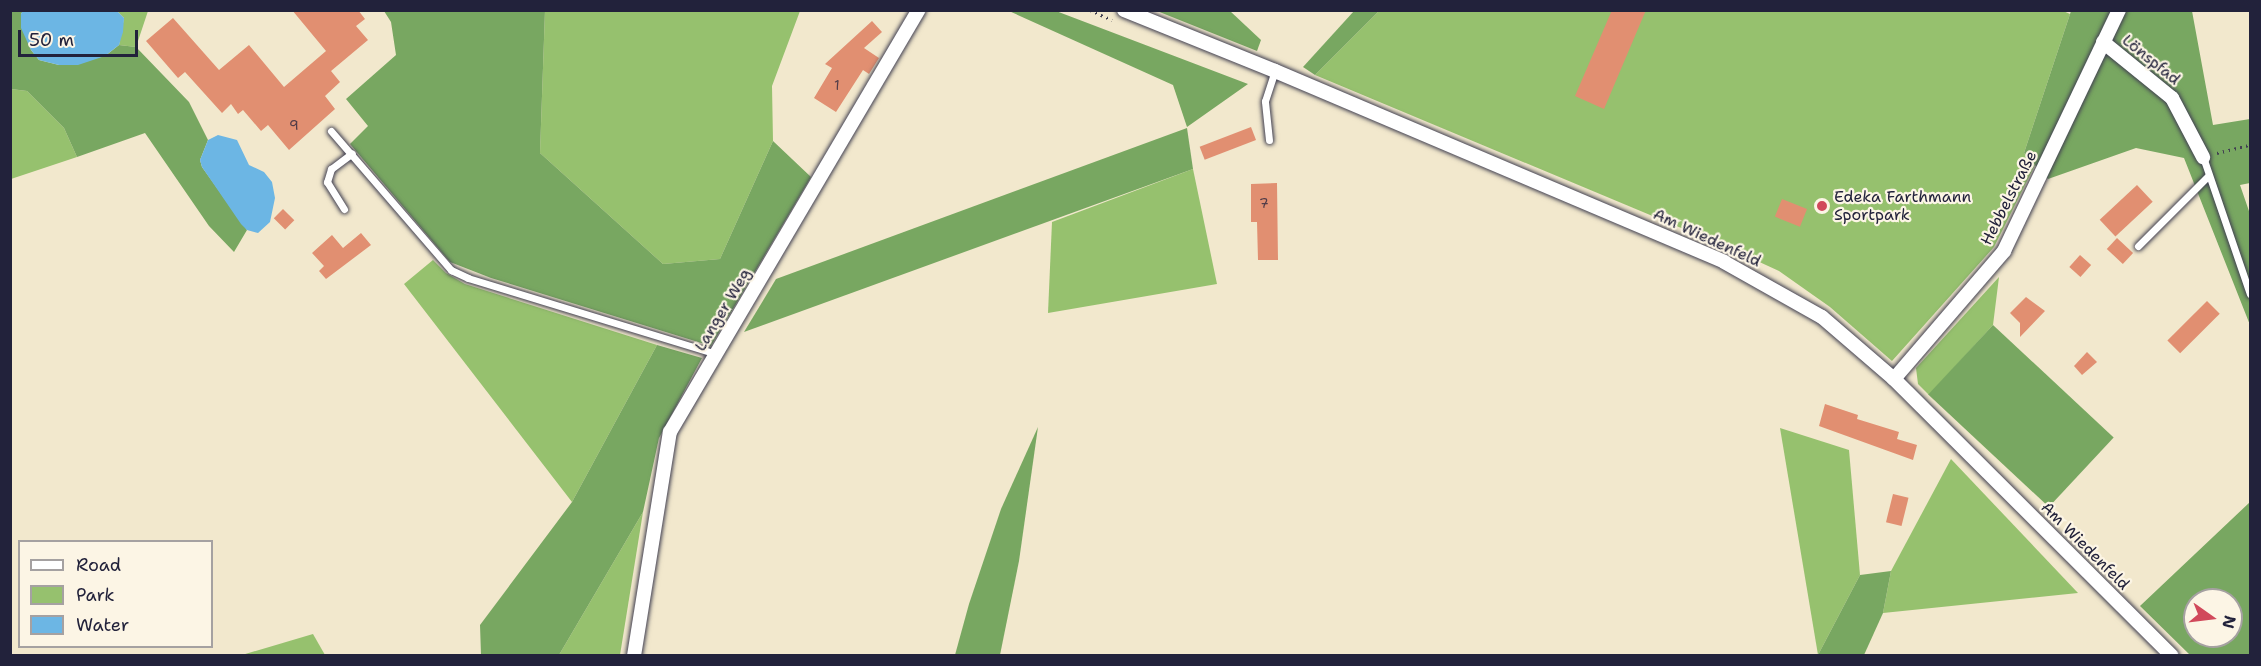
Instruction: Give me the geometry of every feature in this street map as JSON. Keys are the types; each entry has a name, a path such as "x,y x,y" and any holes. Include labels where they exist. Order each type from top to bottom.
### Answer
{"street":[{"name":"Langer Weg","path":"634,656 670,432 919,10"},
{"name":"Hebbelstraße","path":"1891,382 2004,251 2119,10"},
{"name":"Am Wiedenfeld","path":"1123,17 1275,71 1724,262 1822,317 2172,656"},
{"name":"Lönspfad","path":"2103,42 2172,98 2203,157"}],"lane":[{"path":"1269,140 1265,101 1275,71"},
{"path":"331,131 451,270 468,278 716,354"},
{"path":"345,209 327,182 332,169 352,153"},
{"path":"2203,157 2250,294"},
{"path":"2138,246 2209,175"}],"path":[{"path":"1090,10 1123,17"},
{"path":"2203,157 2250,145"}],"green space":[{"name":"Edeka Farthmann Sportpark","path":"2061,10 2070,14 2024,153 2035,165 1994,247 1892,361 1830,307 1779,271 1315,75 1379,11"},
{"path":"11,11 23,11 21,14 31,50 39,60 59,65 105,56 119,45 136,47 189,102 208,140 200,160 202,167 247,230 234,252 209,226 145,133 77,157 64,128 27,91 11,89"},
{"path":"117,11 148,11 136,47 119,45 124,18"},
{"path":"384,11 545,11 540,153 663,264 720,259 773,141 811,177 711,346 491,278 450,262 350,144 368,126 346,99 396,55 391,22"},
{"path":"545,11 800,11 772,86 773,141 720,259 663,264 540,153"},
{"path":"1009,11 1056,11 1248,84 1187,127 1173,85"},
{"path":"1157,11 1230,11 1261,40 1257,51"},
{"path":"1354,11 1379,11 1315,75 1303,67"},
{"path":"2071,11 2192,11 2213,125 2250,119 2250,183 2240,185 2250,214 2250,325 2184,158 2136,148 2048,179 2024,153"},
{"path":"11,89 27,91 64,128 77,157 11,179"},
{"path":"1187,128 1193,169 744,332 776,279"},
{"path":"1193,169 1217,284 1048,313 1052,222"},
{"path":"433,260 446,273 465,284 657,345 572,502 404,284"},
{"path":"1999,277 1993,325 1929,395 1918,384 1916,368"},
{"path":"1993,325 2114,438 2049,507 1928,394"},
{"path":"657,345 702,358 659,438 643,512 559,655 481,655 480,625 572,502"},
{"path":"1038,427 1019,561 1000,655 955,655 969,604 1001,509"},
{"path":"1780,428 1849,450 1860,575 1818,655"},
{"path":"1951,459 2078,593 1883,613 1891,571"},
{"path":"2250,502 2250,655 2190,655 2140,606"},
{"path":"643,512 620,655 559,655"},
{"path":"1891,571 1883,613 1864,655 1818,655 1860,575"},
{"path":"313,634 325,655 242,655"}],"water":[{"path":"23,10 117,11 124,18 123,32 119,45 105,56 78,65 59,65 39,60 31,50 21,28"},
{"path":"218,135 237,140 249,165 264,172 272,182 275,198 270,222 258,233 247,230 241,224 202,167 200,160 208,140"}],"building":[{"path":"292,10 358,10 365,19 356,26 368,40 331,71 340,82 325,96 335,109 289,150 268,125 261,131 243,110 238,114 231,104 222,113 185,72 178,78 146,41 173,18 219,70 249,45 284,87 326,51"},
{"path":"1612,10 1646,10 1604,109 1575,96"},
{"path":"872,21 882,32 864,48 879,58 869,74 863,70 836,112 814,98 832,68 825,64"},
{"path":"1251,127 1256,140 1205,160 1200,147"},
{"path":"1277,183 1278,260 1258,260 1257,222 1251,222 1251,184"},
{"path":"2137,185 2153,202 2115,237 2100,220"},
{"path":"1782,199 1807,209 1800,227 1775,217"},
{"path":"283,209 294,220 285,230 274,218"},
{"path":"361,233 371,245 326,279 319,271 324,266 312,253 332,235 343,248"},
{"path":"2117,238 2133,253 2123,264 2107,249"},
{"path":"2080,255 2091,265 2080,277 2069,267"},
{"path":"2026,297 2045,311 2020,337 2020,323 2010,313"},
{"path":"2207,301 2220,314 2180,353 2167,341"},
{"path":"2087,352 2097,362 2082,375 2074,366"},
{"path":"1825,404 1858,415 1857,419 1899,432 1897,439 1917,445 1913,460 1819,426"},
{"path":"1893,494 1909,498 1902,526 1886,522"}],"place":[{"name":"Edeka Farthmann Sportpark","path":"1822,206"}]}
